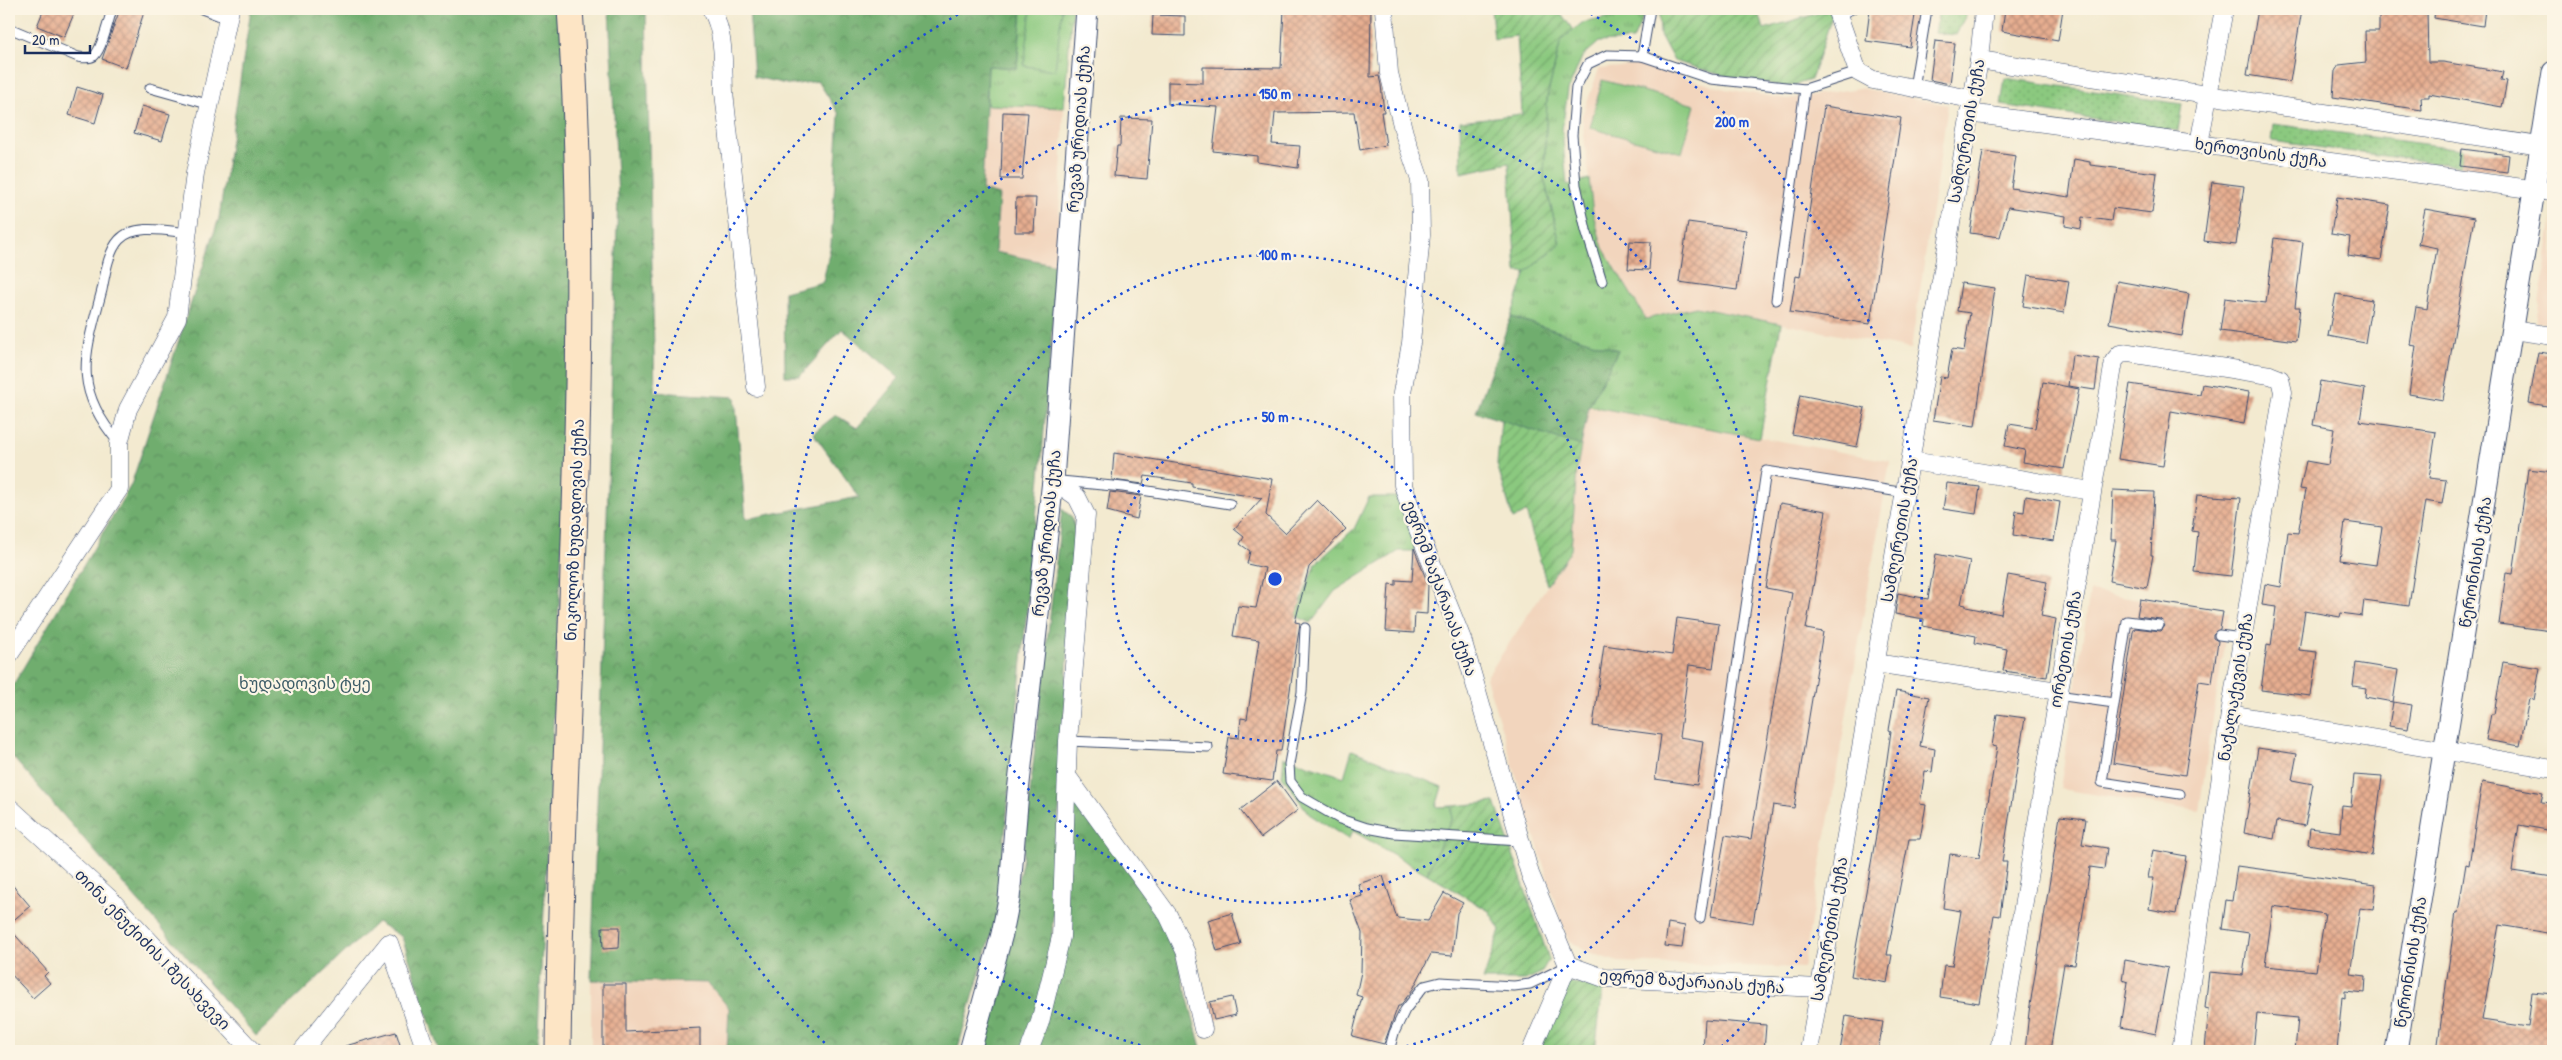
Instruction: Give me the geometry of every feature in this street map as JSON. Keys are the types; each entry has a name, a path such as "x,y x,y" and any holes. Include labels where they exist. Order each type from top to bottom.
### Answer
{"main road":[{"name":"ნიკოლოზ ხუდადოვის ქუჩა","path":"558,1051 578,390 579,198 570,9"}],"street":[{"path":"711,9 719,33 723,62 725,102 756,387"},
{"name":"რევაზ ურიდიას ქუჩა","path":"970,1051 1002,934 1008,899 1053,480 1087,9"},
{"name":"ეფრემ ზაქარაიას ქუჩა","path":"1384,9 1389,73 1404,133 1420,180 1421,236 1411,343 1402,393 1404,485 1415,522 1462,639 1530,874 1568,965 1604,978 1819,988"},
{"name":"სამღერეთის ქუჩა","path":"1809,1051 1875,663 1912,461 1979,60 1984,9"},
{"path":"2199,144 2224,9"},
{"path":"1842,11 1858,72"},
{"path":"9,655 120,489 119,443 128,409 176,318 195,173 229,14"},
{"path":"1979,60 2548,147"},
{"name":"ხერთვისის ქუჩა","path":"1858,72 1873,80 1914,88 1970,106 2199,144 2544,191"},
{"name":"წერონისის ქუჩა","path":"2396,1051 2512,330 2544,191 2553,72"},
{"path":"2512,330 2553,336"},
{"name":"ორბეთის ქუჩა","path":"1999,1051 2057,693 2114,361 2120,354 2129,353 2224,369"},
{"name":"ნაქალაქევის ქუჩა","path":"2181,1051 2230,714 2283,392 2280,380 2270,375 2224,369"},
{"path":"1912,461 2091,491"},
{"path":"1029,1051 1040,1022 1061,937 1068,741 1086,515 1077,497 1053,480"},
{"path":"1875,663 2057,693"},
{"path":"2230,714 2553,770"},
{"path":"1067,776 1168,915 1186,953 1203,1029"},
{"name":"თინა ენუქიძის I შესახვევი","path":"9,807 109,898 252,1051"},
{"path":"302,1051 389,943 426,1051"},
{"path":"1531,1051 1568,965"}],"lane":[{"path":"9,28 78,57 86,58 94,56 98,49 112,9"},
{"path":"202,9 229,14"},
{"path":"1642,56 1650,9"},
{"path":"1914,88 1927,9"},
{"path":"1602,281 1586,230 1576,185 1572,135 1576,86 1588,64 1607,55 1642,56 1711,79 1805,89 1858,72"},
{"path":"150,88 211,105"},
{"path":"1776,300 1805,89"},
{"path":"119,443 102,423 92,402 88,389 85,354 110,260 118,240 131,232 150,229 188,233"},
{"path":"1700,918 1766,471 1906,493"},
{"path":"1053,480 1230,504"},
{"path":"2159,626 2127,621 2102,782 2180,794"},
{"path":"1305,628 1302,692 1289,764 1290,781 1302,797 1340,819 1367,828 1394,833 1520,841"},
{"path":"2219,635 2242,638"},
{"path":"2057,693 2114,703"},
{"path":"1068,741 1208,747"},
{"path":"1389,1051 1394,1033 1405,1010 1424,986 1440,982 1514,986 1530,984 1568,965"}],"shaded area":[{"path":"1639,65 1725,89 1787,99 1860,88 1948,105 1911,349 1696,307 1646,319 1603,248 1593,214 1582,116 1599,69"},
{"path":"987,105 1064,108 1057,265 995,252 999,196 982,191"},
{"path":"2553,218 2553,325 2536,322"},
{"path":"1589,406 1890,461 1803,968 1618,962 1585,951 1568,939 1486,678 1571,550 1577,468"},
{"path":"2090,591 2229,613 2199,811 2060,789"},
{"path":"591,980 708,983 729,1008 727,1051 591,1051"}],"green space":[{"name":"ხუდადოვის ტყე","path":"251,9 562,9 581,158 537,1051 439,1051 402,937 377,922 256,1036 9,753 9,692 131,485 219,218"},
{"path":"609,9 646,9 655,392 735,397 746,519 859,497 813,433 836,415 857,428 899,378 842,329 800,376 785,376 784,292 823,282 831,244 839,114 818,81 791,85 754,77 749,9 1022,9 1017,68 988,66 982,190 999,195 995,252 1057,265 1042,456 997,916 957,1051 727,1051 729,1008 708,983 591,980 618,198"},
{"path":"646,9 669,9 668,13"},
{"path":"1022,9 1072,9 1064,108 987,105 988,66 1017,68"},
{"path":"1031,9 1062,9 1055,70 1024,66"},
{"path":"1491,9 1558,9 1573,30 1561,40 1547,97 1544,178 1560,244 1526,272 1516,272 1509,163 1461,173 1460,121 1522,114 1517,36 1494,39"},
{"path":"1659,9 1758,9 1764,29 1829,10 1832,16 1811,80 1787,87 1721,75 1674,61 1660,35"},
{"path":"1939,9 1969,9 1956,35 1935,33"},
{"path":"1610,17 1643,17 1633,40 1599,42 1582,57 1568,90 1562,130 1567,185 1589,179 1593,214 1603,248 1646,319 1696,307 1781,324 1760,438 1589,406 1618,350 1511,317 1526,272 1560,244 1544,178 1547,97 1561,40 1582,23"},
{"path":"2005,78 2182,104 2178,131 2001,105"},
{"path":"1602,80 1695,105 1682,153 1590,128"},
{"path":"2273,124 2462,149 2460,166 2271,141"},
{"path":"1511,317 1618,350 1589,406 1581,446 1476,412"},
{"path":"1501,420 1581,446 1577,468 1571,550 1547,585 1526,512 1513,519 1497,464"},
{"path":"1369,497 1400,497 1419,551 1399,551 1335,591 1311,623 1296,616 1315,564 1354,529"},
{"path":"1062,509 1072,517 1075,530 1051,951 1040,999 1022,1051 976,1051 1022,863"},
{"path":"1352,750 1442,787 1436,807 1452,806 1452,818 1427,874 1353,831 1348,839 1309,814 1282,776 1284,757 1344,777"},
{"path":"1079,799 1170,932 1202,1051 1034,1051 1046,1013 1071,803"},
{"path":"1495,802 1549,959 1541,973 1525,980 1483,980 1500,930 1489,911 1427,874 1452,818 1452,806"},
{"path":"1568,983 1603,987 1595,1051 1539,1051"}],"building":[{"path":"44,9 76,9 64,37 37,26"},
{"path":"120,9 145,9 126,68 102,59"},
{"path":"1284,9 1371,9 1370,77 1379,76 1384,112 1381,112 1386,145 1360,150 1354,112 1275,113 1272,144 1300,146 1298,168 1257,162 1257,156 1213,151 1218,107 1168,104 1168,82 1203,83 1203,67 1281,68"},
{"path":"1870,9 1916,9 1910,47 1866,41"},
{"path":"2005,9 2063,9 2058,41 2002,31"},
{"path":"2258,9 2302,9 2290,82 2247,75"},
{"path":"2379,9 2427,9 2428,62 2443,62 2503,72 2501,80 2507,81 2502,107 2429,94 2429,97 2421,97 2422,110 2333,97 2335,71 2339,65 2366,62 2365,31 2379,31"},
{"path":"2435,9 2485,9 2483,26 2434,18"},
{"path":"1153,15 1185,16 1185,36 1152,35"},
{"path":"1935,41 1955,43 1950,84 1930,80"},
{"path":"77,87 103,95 95,123 69,115"},
{"path":"142,106 170,114 162,141 134,133"},
{"path":"1824,106 1901,118 1870,324 1790,312 1796,276 1800,277"},
{"path":"1003,112 1028,113 1022,179 1001,179"},
{"path":"1121,118 1152,119 1147,179 1114,176 1117,146 1120,146"},
{"path":"2462,149 2509,155 2507,172 2460,166"},
{"path":"1983,151 2016,156 2011,188 2069,197 2074,159 2090,162 2090,165 2157,173 2152,213 2113,208 2111,221 2082,217 2081,229 2065,226 2066,216 2008,207 2000,237 1970,233"},
{"path":"2212,182 2244,186 2236,245 2204,241"},
{"path":"2337,197 2390,205 2381,260 2348,255 2350,237 2331,234"},
{"path":"1016,198 1036,198 1034,232 1015,232"},
{"path":"2425,209 2474,218 2443,400 2409,394 2416,346 2410,345 2416,307 2427,309 2437,248 2418,244"},
{"path":"1688,222 1746,230 1737,290 1679,282"},
{"path":"2274,238 2303,242 2295,307 2300,307 2296,341 2220,331 2225,298 2266,303"},
{"path":"1630,241 1651,242 1649,270 1628,269"},
{"path":"2028,275 2069,281 2064,313 2023,306"},
{"path":"2117,281 2189,294 2182,336 2109,323"},
{"path":"1961,283 1995,288 1975,426 1933,420 1940,377 1947,378 1952,349 1964,351 1970,313 1957,311"},
{"path":"2336,294 2372,300 2365,343 2328,336"},
{"path":"2538,352 2553,354 2553,407 2529,403"},
{"path":"2072,355 2099,359 2095,390 2068,386"},
{"path":"2320,381 2365,389 2360,421 2436,432 2429,478 2446,480 2442,504 2425,501 2409,606 2364,600 2362,616 2341,613 2340,617 2305,611 2299,650 2317,652 2311,696 2261,690 2267,645 2271,646 2276,607 2262,605 2265,584 2281,587 2288,532 2298,533 2306,490 2300,489 2306,461 2328,465 2334,429 2313,425","holes":["2345,522 2382,527 2376,565 2340,560"]},
{"path":"2043,382 2079,389 2064,469 2023,462 2025,450 2005,446 2009,424 2035,428"},
{"path":"2130,384 2200,395 2202,384 2249,392 2244,424 2171,411 2163,466 2118,459"},
{"path":"1800,395 1865,408 1857,447 1792,434"},
{"path":"1114,453 1272,479 1266,515 1285,533 1317,500 1346,529 1309,567 1295,622 1300,623 1281,751 1276,751 1272,781 1223,774 1229,737 1239,738 1241,718 1247,719 1259,640 1233,636 1238,606 1256,608 1265,568 1247,564 1250,551 1240,544 1244,537 1234,529 1262,498 1192,487 1192,483 1145,476 1143,484 1112,480"},
{"path":"2528,469 2553,472 2553,613 2551,631 2499,624 2506,573 2513,574"},
{"path":"1947,483 1980,487 1976,514 1943,509"},
{"path":"2113,490 2154,492 2151,555 2153,555 2147,588 2109,581 2116,540 2111,540"},
{"path":"1110,492 1141,496 1137,519 1107,511"},
{"path":"2197,495 2241,498 2231,576 2194,572 2198,532 2192,531"},
{"path":"2026,496 2060,502 2054,541 2013,535 2016,511 2024,512"},
{"path":"1780,503 1826,511 1806,629 1823,632 1794,808 1773,805 1753,923 1711,916 1725,835 1751,839 1792,593 1766,588"},
{"path":"1414,548 1428,584 1427,614 1415,613 1414,633 1386,631 1389,584 1396,585 1396,580 1412,581"},
{"path":"1936,554 1970,561 1961,604 1966,605 1966,607 2001,614 2008,575 2047,582 2041,616 2056,619 2047,677 2003,671 2007,649 1975,643 1976,636 1923,626 1924,619 1895,614 1898,593 1928,599"},
{"path":"2140,599 2223,612 2220,629 2213,634 2213,638 2218,641 2212,683 2199,681 2185,775 2113,763 2133,632 2135,628 2161,631 2165,626 2160,619 2137,616"},
{"path":"1677,618 1719,624 1713,668 1689,665 1679,737 1703,741 1697,785 1655,779 1661,735 1593,726 1604,645 1672,655"},
{"path":"2503,662 2540,668 2534,700 2529,699 2520,746 2486,740 2491,714 2494,714"},
{"path":"2356,663 2398,670 2393,702 2365,697 2366,688 2353,686"},
{"path":"1896,691 1929,697 1920,746 1935,749 1932,772 1925,771 1920,804 1926,805 1920,839 1909,839 1887,955 1892,955 1887,983 1851,976 1878,824 1891,731 1889,730"},
{"path":"2393,702 2412,705 2408,729 2389,726"},
{"path":"1997,714 2025,718 2002,862 2007,862 2000,916 1994,915 1979,1003 1940,997 1944,965 1952,966 1961,911 1943,908 1950,854 1979,858 1997,747 1992,746"},
{"path":"2258,748 2297,754 2292,780 2313,784 2305,826 2277,821 2274,839 2244,833"},
{"path":"2354,775 2382,777 2372,855 2308,844 2310,828 2340,832 2342,805 2351,806"},
{"path":"1277,781 1298,810 1261,838 1240,810"},
{"path":"2482,782 2543,793 2541,802 2553,803 2553,831 2519,825 2512,871 2553,877 2553,934 2499,925 2482,1020 2528,1027 2532,992 2553,994 2553,1051 2437,1051 2456,912 2458,913 2466,864 2469,865"},
{"path":"2060,816 2086,819 2082,844 2107,848 2104,869 2090,867 2075,965 2064,964 2050,1051 2025,1051 2029,1012"},
{"path":"2153,850 2186,856 2176,914 2149,909 2154,878 2148,878"},
{"path":"2237,866 2376,885 2373,910 2360,908 2350,974 2366,976 2365,993 2345,991 2345,998 2342,997 2337,1051 2295,1051 2298,1018 2257,1014 2253,1051 2205,1049 2209,1009 2205,1008 2209,972 2243,975 2249,933 2222,929 2226,900 2232,901","holes":["2273,906 2325,914 2316,971 2265,966"]},
{"path":"1383,876 1397,918 1428,921 1444,893 1463,903 1457,913 1452,956 1431,954 1413,989 1398,1006 1384,1044 1352,1036 1362,997 1356,995 1361,972 1362,933 1350,900 1362,896 1358,884"},
{"path":"9,881 30,906 9,924"},
{"path":"1232,913 1241,944 1217,951 1208,920"},
{"path":"1668,923 1685,926 1682,948 1665,946"},
{"path":"602,927 620,927 619,948 603,949"},
{"path":"9,928 48,972 44,976 50,983 33,998 9,972"},
{"path":"2125,960 2168,968 2156,1034 2121,1027 2128,982 2122,980"},
{"path":"603,984 626,984 626,1032 700,1028 700,1051 603,1050"},
{"path":"1232,997 1236,1015 1214,1020 1210,1002"},
{"path":"1846,1016 1883,1022 1878,1051 1840,1051"},
{"path":"1705,1020 1766,1025 1764,1051 1703,1051"},
{"path":"396,1032 402,1051 346,1051 345,1046"}]}
